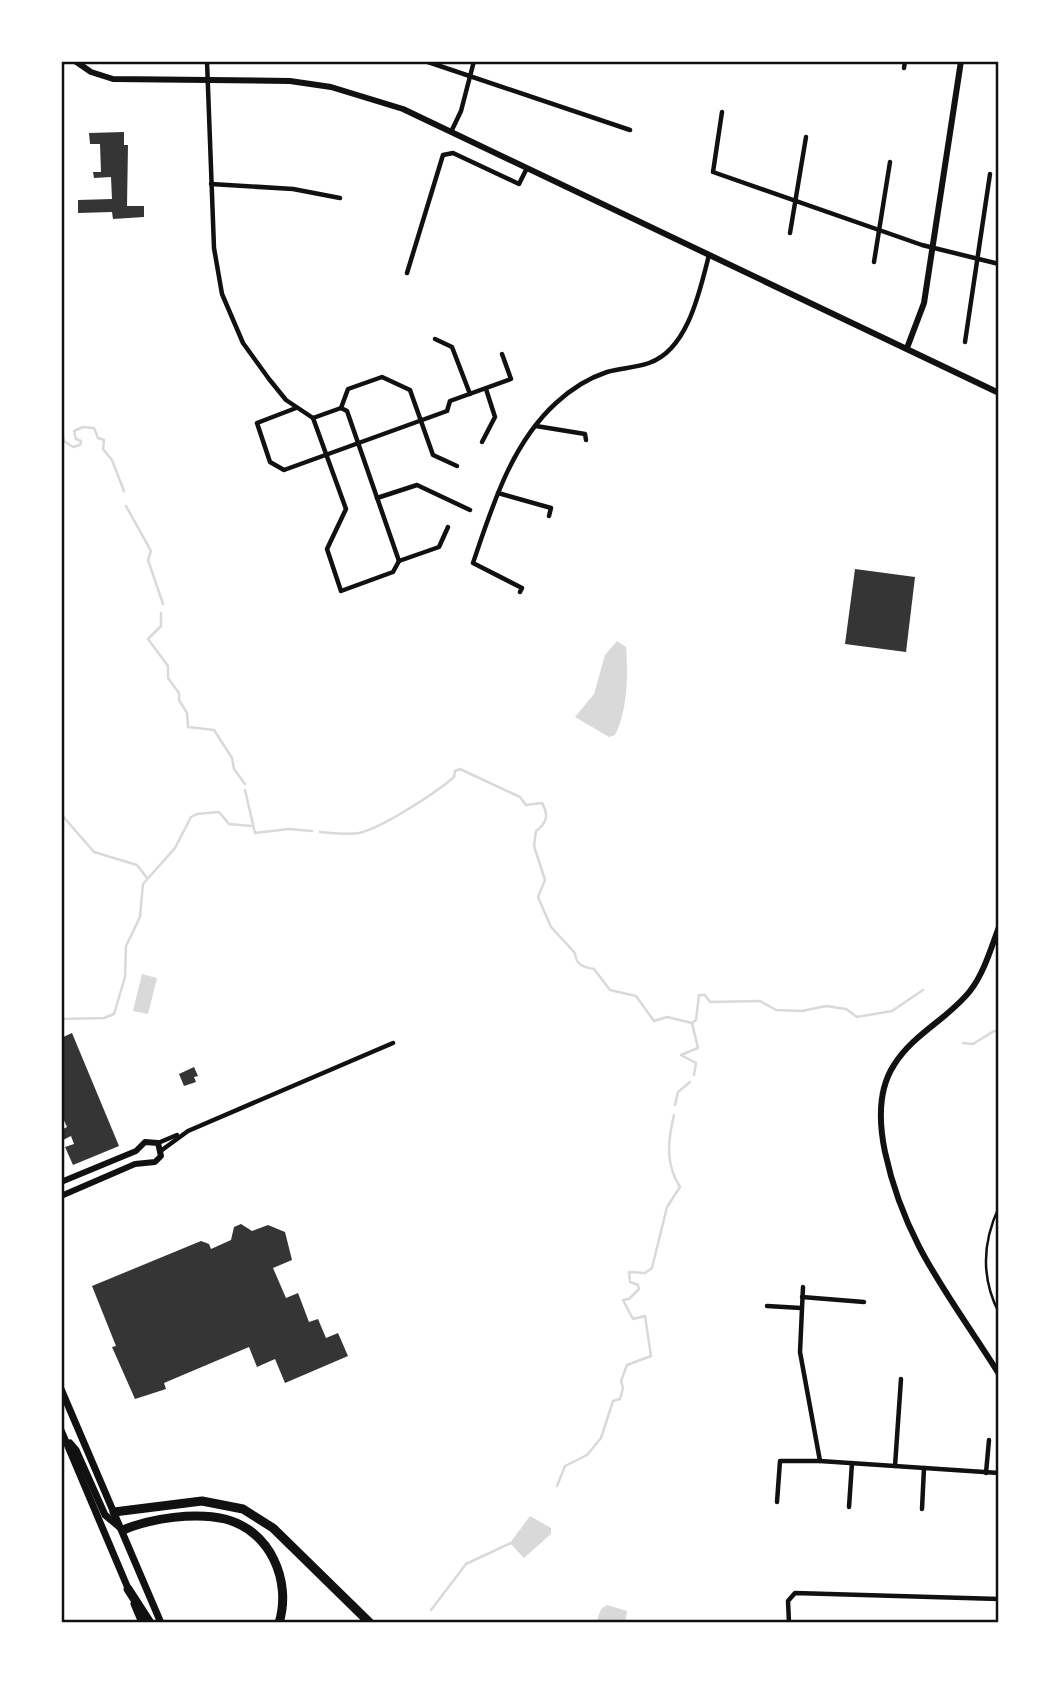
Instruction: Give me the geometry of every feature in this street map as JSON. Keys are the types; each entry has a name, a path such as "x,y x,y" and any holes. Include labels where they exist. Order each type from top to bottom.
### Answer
{"highway":[{"path":"111,1516 202,1501 243,1508 273,1528 370,1623"},
{"path":"123,1530 143,1524 207,1517 226,1519 246,1527 264,1543 275,1560 282,1580 284,1601 279,1623"},
{"path":"128,1589 150,1623"}],"main road":[{"path":"61,1389 111,1516 106,1533"},
{"path":"61,1430 142,1623"},
{"path":"65,1439 76,1450 111,1516 123,1530 160,1623"}],"street":[{"path":"75,61 91,72 113,79 290,81 331,87 403,109 999,393"},
{"path":"207,61 214,248 222,294 243,343 269,379 297,408 313,418 346,509 327,549 341,591 393,572 400,561 439,547 448,527"},
{"path":"425,61 630,131"},
{"path":"451,131 471,77 474,61"},
{"path":"904,68 905,61"},
{"path":"907,348 925,303 961,61"},
{"path":"722,112 713,172 879,230 999,264"},
{"path":"790,233 806,137"},
{"path":"407,273 443,155 453,152 519,184 527,168"},
{"path":"874,262 890,162"},
{"path":"965,342 990,174"},
{"path":"211,184 293,189 340,198"},
{"path":"520,592 522,588 473,563 498,493 535,426 570,391 606,372 663,357 674,346 694,303 709,255"},
{"path":"435,339 452,347 470,394"},
{"path":"297,408 257,423 270,463 284,470 447,411 450,401 511,379 502,354"},
{"path":"341,408 348,390 382,377 410,390 433,455 457,466"},
{"path":"482,442 495,416 486,389"},
{"path":"313,418 341,408 347,411 400,561"},
{"path":"535,426 585,434 586,440"},
{"path":"377,498 417,485 470,510"},
{"path":"498,493 551,508 549,516"},
{"path":"999,927 971,989 894,1064 882,1089 880,1107 883,1141 892,1186 909,1230 937,1282 999,1374"},
{"path":"61,1182 136,1151 145,1142 158,1143 393,1043"},
{"path":"162,1150 184,1132"},
{"path":"61,1196 135,1164 155,1161 161,1156 162,1150 158,1143"},
{"path":"803,1287 800,1352 820,1461"},
{"path":"802,1297 864,1302"},
{"path":"767,1306 801,1308"},
{"path":"895,1466 901,1379"},
{"path":"986,1473 989,1440"},
{"path":"777,1502 780,1461 820,1461 999,1474"},
{"path":"849,1507 852,1463"},
{"path":"922,1509 924,1468"},
{"path":"789,1623 788,1601 795,1594 999,1599"}],"lane":[{"path":"999,1207 985,1257 989,1293 999,1313 999,1320"}],"shaded area":[{"path":"617,641 626,647 626,692 619,725 615,735 609,737 575,717 594,694 605,655"},
{"path":"142,974 157,978 148,1014 133,1011"},
{"path":"530,1516 551,1528 551,1534 524,1558 510,1543"},
{"path":"607,1605 627,1611 625,1623 596,1623 601,1609"}],"building":[{"path":"124,132 124,145 128,145 127,206 144,206 144,217 113,219 112,212 78,213 78,200 112,199 111,177 94,178 93,172 101,172 100,144 90,144 89,133"},
{"path":"855,569 915,577 906,652 845,644"},
{"path":"72,1033 119,1146 73,1165 65,1147 74,1144 71,1136 61,1141 61,1130 67,1127 61,1114 61,1038"},
{"path":"194,1067 198,1076 194,1077 196,1082 184,1086 179,1074"},
{"path":"241,1224 252,1231 268,1225 285,1232 292,1260 273,1268 286,1298 298,1293 309,1322 318,1319 326,1338 338,1333 348,1356 285,1383 275,1359 257,1367 249,1347 164,1383 166,1389 135,1399 112,1347 116,1346 92,1286 201,1241 209,1244 211,1249 231,1240 234,1227"}],"waterway":[{"path":"61,397 61,425"},
{"path":"62,433 64,441 73,447 80,445 81,441 76,439 74,431 83,427 94,428 98,438 104,440 103,449 112,460 124,491"},
{"path":"126,506 151,551 148,560 163,604"},
{"path":"161,613 161,626 148,639 168,666 168,678 179,693 179,700 187,713 188,727 214,730 245,784"},
{"path":"320,832 349,834 369,830 423,800 454,777 455,771 460,769 520,797 526,805 542,803 546,818 536,831 534,846 545,880 538,897 551,927 575,953 579,963 594,969 610,990 636,996 654,1021 667,1017 692,1023 696,1020 699,995 705,995 710,1002 760,1001 776,1010 802,1011 826,1006 846,1009 857,1017 892,1011 923,990"},
{"path":"245,790 255,833 289,829 312,831"},
{"path":"61,1019 104,1018 114,1014 125,977 126,946 140,917 143,884 175,848 191,817 219,812 229,824 251,826"},
{"path":"61,814 94,852 137,865 147,878"},
{"path":"692,1023 698,1048 681,1055 696,1063 694,1075"},
{"path":"963,1043 973,1044 994,1031 999,1032"},
{"path":"675,1105 678,1092 690,1082"},
{"path":"557,1486 565,1466 587,1455 601,1438 613,1401 620,1399 623,1388 621,1381 627,1365 651,1356 645,1316 633,1319 623,1300 629,1299 639,1289 638,1285 630,1282 629,1272 645,1273 652,1268 667,1207 680,1187 672,1170 669,1152 674,1115"},
{"path":"431,1610 466,1564 511,1543"}]}
